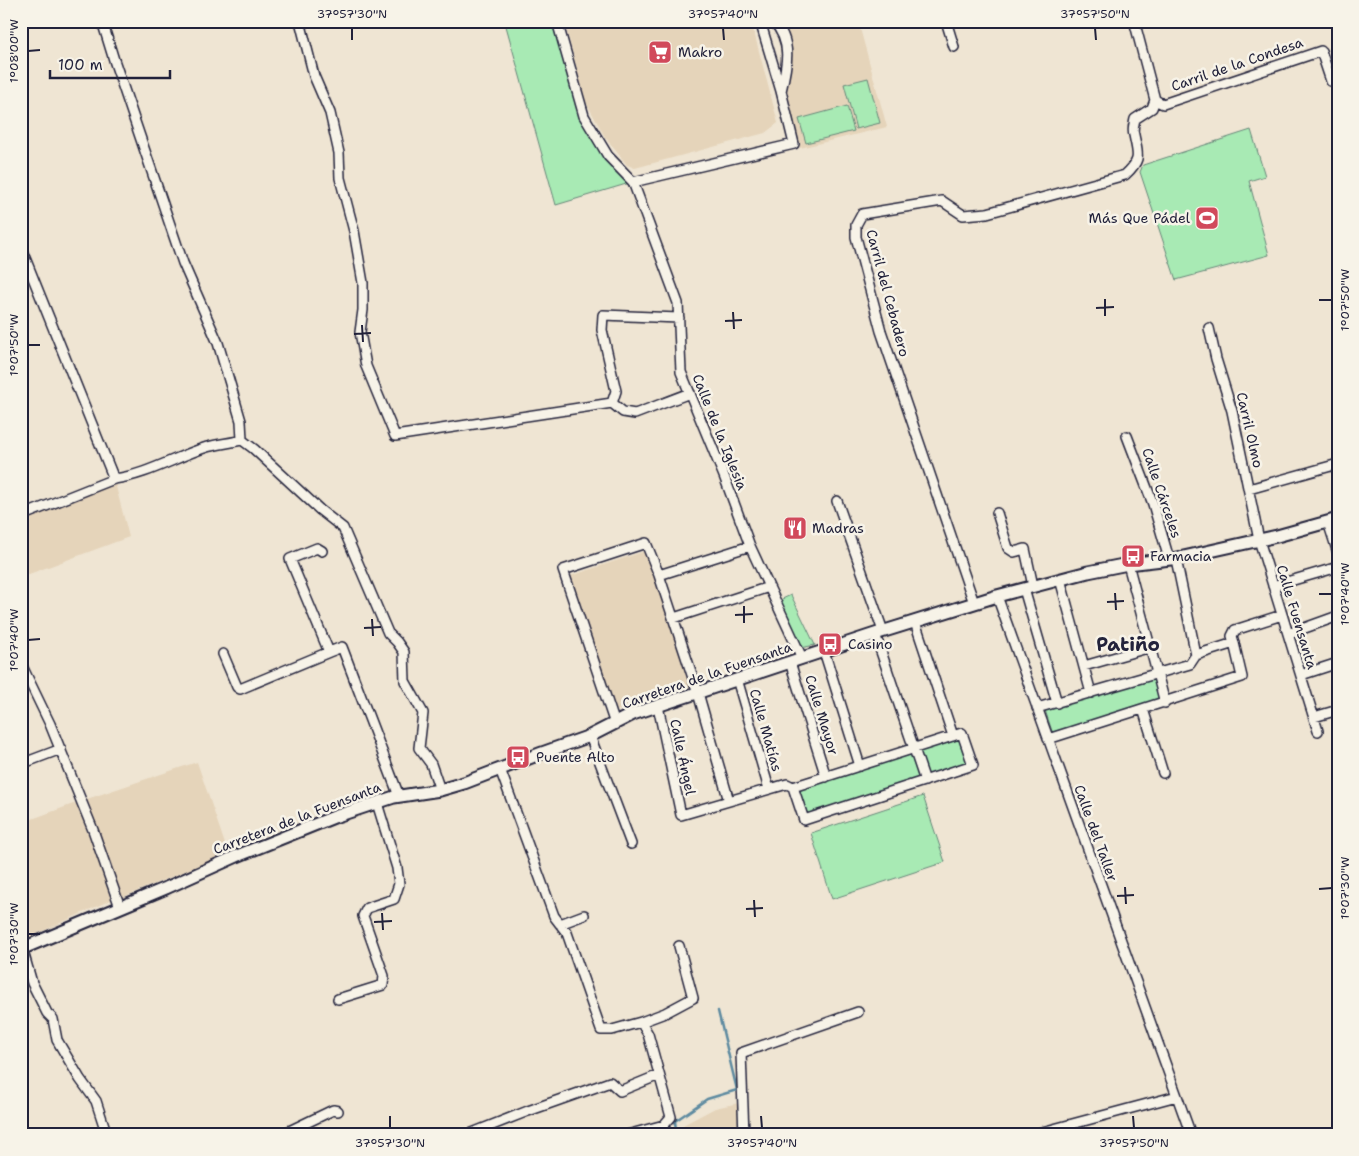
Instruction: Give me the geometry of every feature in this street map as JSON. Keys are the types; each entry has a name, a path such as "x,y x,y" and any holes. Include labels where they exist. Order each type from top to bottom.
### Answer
{"main road":[{"name":"Carretera de la Fuensanta","path":"22,949 237,856 334,818 399,796 440,790 464,783 590,736 633,714 737,679 1029,587 1128,564 1172,559 1333,521"}],"street":[{"path":"102,21 183,263 218,344 241,421 242,440"},
{"path":"300,21 314,76 330,113 339,153 340,178 354,231 363,283 363,310 360,332 366,366 395,436 612,403"},
{"name":"Calle de la Iglesia","path":"557,21 584,116 608,156 633,182 678,303 681,372 724,476 750,546 802,658"},
{"path":"633,182 794,144 781,91 760,21"},
{"path":"773,21 787,43 787,66 781,91"},
{"path":"946,21 954,48"},
{"path":"1136,21 1135,24 1155,100"},
{"name":"Carril de la Condesa","path":"1155,100 1163,104 1321,51 1331,81 1338,79"},
{"name":"Carril del Cebadero","path":"974,603 881,331 856,237 856,225 862,214 942,201 963,216 987,214 1125,174 1136,165 1139,153 1133,133 1135,119 1152,108 1155,100"},
{"path":"21,248 114,479"},
{"path":"612,403 616,391 602,330 603,316 679,318"},
{"name":"Carril Olmo","path":"1209,328 1216,359 1232,411 1259,540"},
{"path":"612,403 622,412 635,414 690,394"},
{"name":"Calle Cárceles","path":"1127,436 1172,559 1196,655"},
{"path":"21,516 114,479 158,468 206,448 242,440 320,510 343,528 388,633 404,652 405,681 423,713 419,748 431,764 440,790"},
{"path":"1249,489 1338,464"},
{"path":"837,501 925,781"},
{"path":"997,513 1008,548 1014,552 1025,549 1029,587 1057,703"},
{"path":"1333,521 1338,554"},
{"name":"Calle Fuensanta","path":"1259,540 1318,731"},
{"path":"615,724 563,570 646,543 674,618 729,801 787,784 793,787 962,733 973,765 804,820 793,787"},
{"path":"659,575 750,546"},
{"path":"322,551 316,548 290,559 329,652"},
{"path":"1128,564 1165,703"},
{"path":"1273,586 1338,567"},
{"path":"1060,579 1092,693"},
{"path":"674,618 769,587"},
{"name":"Calle del Taller","path":"997,596 1190,1135"},
{"path":"1048,739 1242,677 1232,636 1235,630 1282,615"},
{"path":"1288,634 1338,616"},
{"path":"915,622 953,736"},
{"path":"1037,708 1190,664 1196,655 1234,644"},
{"path":"223,654 237,687 240,689 342,647 399,796"},
{"path":"1084,666 1151,647"},
{"path":"824,651 860,766"},
{"name":"Calle Mayor","path":"790,662 826,777"},
{"path":"1301,675 1338,663"},
{"path":"21,664 61,749 93,830 120,907"},
{"name":"Calle Matías","path":"737,679 769,789"},
{"name":"Calle Ángel","path":"658,706 681,815 729,801"},
{"path":"1143,709 1164,773"},
{"path":"1314,717 1338,710"},
{"path":"590,736 630,844"},
{"path":"21,764 61,749"},
{"path":"500,770 554,916 567,933 601,1030 612,1030 641,1022 665,1013 693,998 679,946"},
{"path":"338,1000 383,985 384,976 363,916 367,908 394,899 399,884 397,868 377,803"},
{"path":"560,924 584,916"},
{"path":"22,949 32,983 47,1013 53,1019 57,1040 80,1080 96,1100 107,1135"},
{"path":"744,1135 741,1053 858,1012"},
{"path":"627,1135 664,1125 671,1117 648,1034 641,1022"},
{"path":"467,1135 610,1082 620,1090 659,1074"},
{"path":"1031,1135 1177,1096"},
{"path":"281,1135 333,1110 338,1111"}],"shaded area":[{"path":"564,21 751,21 778,123 765,133 635,168 627,165 605,137 586,102"},
{"path":"779,21 858,21 887,127 800,148 784,89 791,68 790,41"},
{"path":"114,479 129,537 21,577 21,516"},
{"path":"645,551 692,686 616,711 570,576"},
{"path":"197,762 228,853 121,898 84,800"},
{"path":"76,803 113,899 21,941 21,823"},
{"path":"739,1103 741,1135 688,1135 683,1125 715,1108"}],"green space":[{"path":"521,21 557,21 584,116 608,156 633,182 556,205 506,26"},
{"path":"868,78 880,123 856,129 844,84"},
{"path":"847,106 854,131 806,143 799,119"},
{"name":"Más Que Pádel","path":"1251,130 1265,176 1249,181 1269,255 1176,280 1140,172 1143,165"},
{"path":"791,595 815,645 801,648 780,600"},
{"path":"1152,675 1161,704 1054,737 1044,707"},
{"path":"962,733 973,765 804,820 793,787"},
{"path":"923,796 945,862 832,899 811,833"}],"waterway":[{"path":"678,1135 675,1121 707,1099 737,1090 718,1011"}],"place":[{"name":"Makro","path":"660,52"},
{"name":"Más Que Pádel","path":"1207,218"},
{"name":"Madras","path":"795,528"},
{"name":"Farmacia","path":"1133,556"},
{"name":"Casino","path":"830,644"},
{"name":"Puente Alto","path":"518,757"}],"district":[{"name":"Patiño","path":"1128,644"}]}
